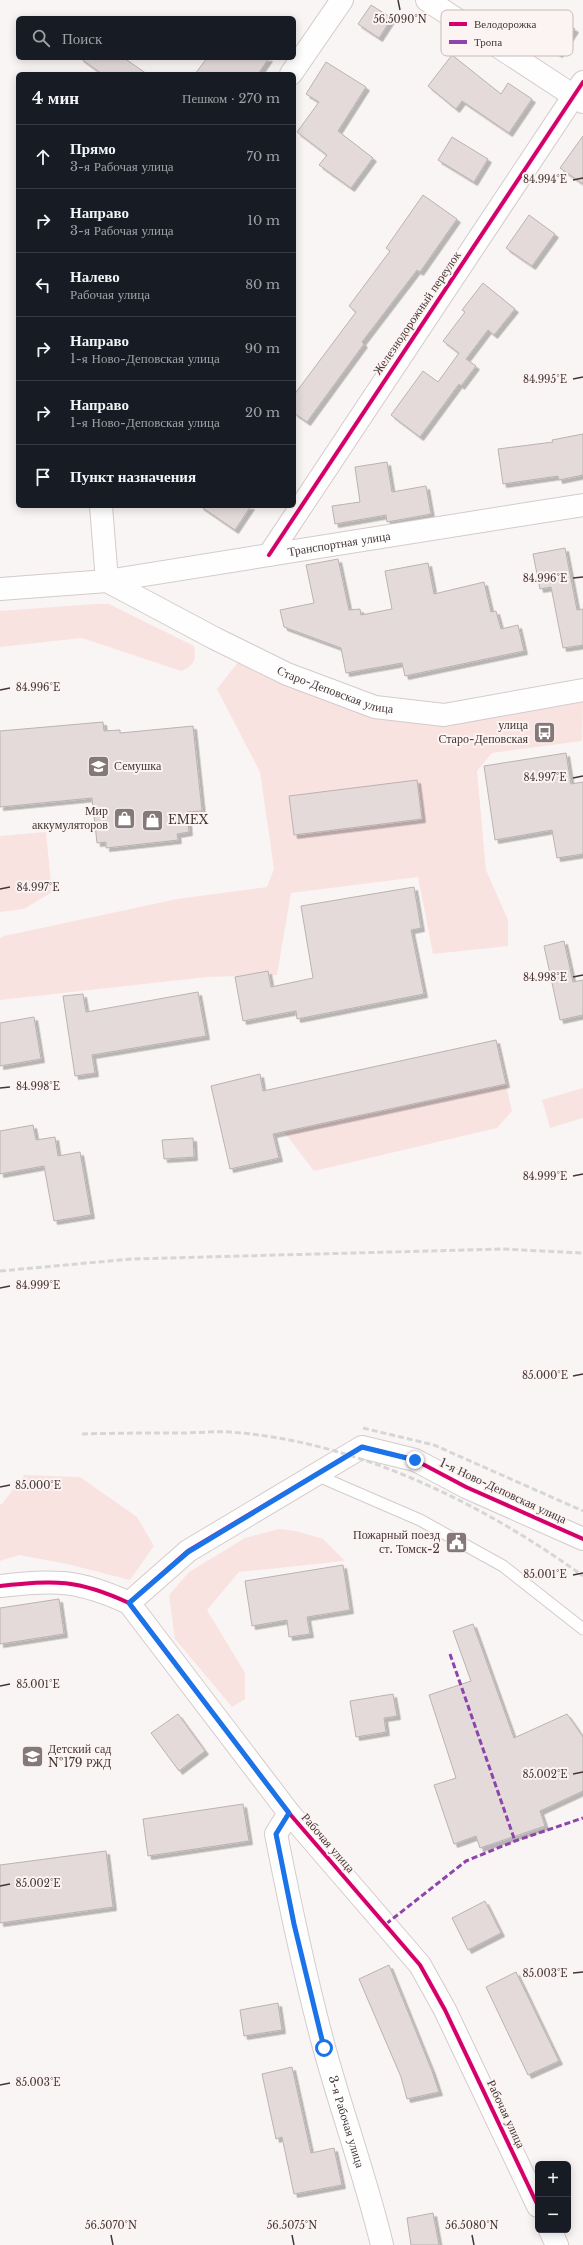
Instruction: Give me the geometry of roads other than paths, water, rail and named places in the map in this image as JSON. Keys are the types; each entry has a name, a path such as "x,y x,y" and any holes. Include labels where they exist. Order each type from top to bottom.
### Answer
{"street":[{"path":"292,72 342,0"},
{"path":"427,0 443,10"},
{"path":"519,56 580,93"},
{"name":"Железнодорожный переулок","path":"268,555 580,93"},
{"name":"Транспортная улица","path":"0,589 107,581 583,505"},
{"path":"101,508 107,581"},
{"name":"Старо-Деповская улица","path":"107,581 214,638 287,674 375,706 444,715 583,690"},
{"name":"1-я Ново-Деповская улица","path":"129,1603 188,1552 362,1447 415,1460 466,1487 583,1539"},
{"name":"Рабочая улица","path":"0,1586 48,1581 74,1583 103,1591 129,1603 289,1813 420,1965 445,2010 535,2200"},
{"name":"3-я Рабочая улица","path":"289,1813 276,1834 294,1924 324,2048 371,2199 382,2245"},
{"path":"551,2233 557,2245"}],"lane":[{"path":"315,1474 420,1520 503,1566 583,1629"}],"railway":[{"path":"0,1271 131,1259 502,1249 583,1253"},
{"path":"363,1428 434,1445 583,1511"},
{"path":"82,1434 230,1432 277,1438 324,1448 370,1462 416,1480 460,1501 503,1524 544,1549 583,1576"}],"place":[{"name":"улица Старо-Деповская","path":"544,732"},
{"name":"Семушка","path":"99,766"},
{"name":"Мир аккумуляторов","path":"124,818"},
{"name":"EMEX","path":"152,820"},
{"name":"Пожарный поезд ст. Томск-2","path":"456,1542"},
{"name":"Детский сад №179 РЖД","path":"33,1756"}]}
